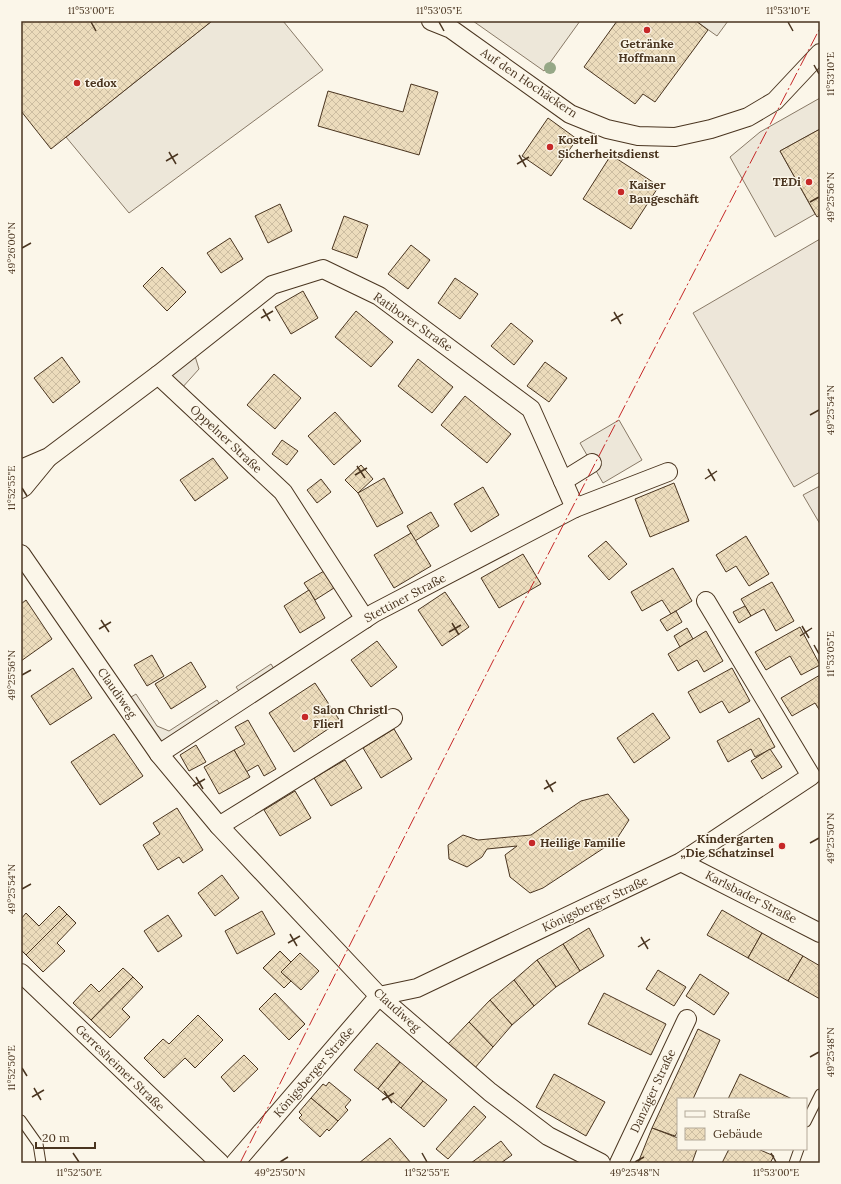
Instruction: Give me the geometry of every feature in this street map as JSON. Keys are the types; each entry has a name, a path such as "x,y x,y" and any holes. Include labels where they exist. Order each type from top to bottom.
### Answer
{"street":[{"name":"Auf den Hochäckern","path":"430,21 451,29 570,114 607,129 638,136 675,137 711,129 748,117 775,101 820,53"},
{"name":"Ratiborer Straße","path":"158,375 272,285 323,269 379,296 531,409 576,508"},
{"path":"21,469 48,457 158,375"},
{"name":"Oppelner Straße","path":"158,375 283,492 365,619"},
{"path":"21,488 24,487 48,457"},
{"path":"563,481 592,463"},
{"name":"Stettiner Straße","path":"159,754 365,619 576,508 668,472"},
{"name":"Claudiweg","path":"21,554 159,754 219,826 379,996 490,1092 542,1131 601,1163"},
{"name":"Königsberger Straße","path":"235,1163 379,996 418,988 681,862 811,776 706,602"},
{"path":"219,826 393,718"},
{"name":"Karlsbader Straße","path":"681,862 820,933"},
{"name":"Gerresheimer Straße","path":"21,973 220,1163"},
{"name":"Danziger Straße","path":"619,1163 687,1019"}],"lane":[{"path":"807,1120 820,1094"},
{"path":"21,1120 38,1144 41,1163"},
{"path":"794,1163 799,1150"}],"shaded area":[{"path":"212,21 283,21 323,70 129,213 66,137"},
{"path":"473,21 580,21 544,71"},
{"path":"696,21 728,21 717,36"},
{"path":"820,98 820,129 780,151 815,214 775,237 730,157 760,132"},
{"path":"820,239 820,472 794,487 693,313"},
{"path":"194,353 199,369 181,389 169,376"},
{"path":"619,420 642,460 603,483 580,443"},
{"path":"820,486 820,524 803,495"},
{"path":"271,664 278,675 244,698 236,687"},
{"path":"136,694 157,726 169,731 217,700 225,711 159,754 123,702"}],"building":[{"name":"tedox","path":"21,21 212,21 51,149 21,111"},
{"path":"617,21 696,21 708,30 655,102 643,94 635,104 584,67"},
{"path":"411,84 438,92 419,155 318,126 328,91 403,112"},
{"name":"Kostell Sicherheitsdienst","path":"548,118 577,139 551,176 522,156"},
{"name":"TEDi","path":"820,129 820,215 817,217 780,151"},
{"name":"Kaiser Baugeschäft","path":"611,155 659,186 631,229 583,199"},
{"path":"280,204 292,231 268,243 255,216"},
{"path":"344,216 368,225 357,258 332,249"},
{"path":"230,238 243,259 221,273 207,253"},
{"path":"411,245 430,260 408,289 388,274"},
{"path":"162,267 186,292 167,311 143,286"},
{"path":"455,278 478,294 460,319 438,303"},
{"path":"303,291 318,318 291,334 275,307"},
{"path":"356,311 393,342 371,367 335,337"},
{"path":"511,323 533,341 514,365 491,346"},
{"path":"62,357 80,382 53,403 34,378"},
{"path":"418,359 453,387 432,413 398,386"},
{"path":"545,362 567,378 549,402 527,386"},
{"path":"274,374 301,398 275,429 247,405"},
{"path":"465,396 511,434 487,463 441,425"},
{"path":"335,412 361,441 334,465 308,436"},
{"path":"282,440 298,451 287,465 272,454"},
{"path":"213,458 228,478 195,501 180,480"},
{"path":"361,465 373,479 358,493 345,480"},
{"path":"384,478 403,513 377,527 358,493"},
{"path":"321,479 331,492 317,503 307,490"},
{"path":"674,483 689,521 650,537 635,499"},
{"path":"483,487 499,515 471,532 454,504"},
{"path":"431,512 439,526 415,541 407,526"},
{"path":"411,533 431,566 394,588 374,555"},
{"path":"746,536 769,574 749,586 736,566 726,572 716,555"},
{"path":"606,541 627,564 609,580 588,556"},
{"path":"523,554 541,584 499,608 481,578"},
{"path":"673,568 692,601 671,614 662,600 642,611 631,592"},
{"path":"324,571 334,588 315,600 304,583"},
{"path":"772,582 794,621 776,631 764,609 751,616 741,599"},
{"path":"309,590 325,618 300,633 284,606"},
{"path":"445,592 469,627 442,646 418,610"},
{"path":"26,600 52,639 21,661 21,604"},
{"path":"745,606 751,616 739,623 733,612"},
{"path":"676,611 682,622 667,631 660,620"},
{"path":"800,627 820,665 801,675 790,656 766,670 755,652"},
{"path":"687,628 693,639 680,647 674,636"},
{"path":"706,631 723,661 704,672 697,660 678,671 668,654"},
{"path":"377,641 397,667 371,687 351,660"},
{"path":"152,655 164,676 147,686 134,665"},
{"path":"191,662 206,687 171,709 155,684"},
{"path":"73,668 92,698 50,725 31,696"},
{"path":"732,668 750,701 729,713 722,701 700,713 688,692"},
{"path":"820,675 820,711 815,703 792,716 781,698"},
{"name":"Salon Christl Flierl","path":"315,683 340,721 294,752 269,713"},
{"path":"653,713 670,738 634,763 617,738"},
{"path":"759,718 775,747 755,757 751,749 728,762 717,741"},
{"path":"248,720 276,769 264,776 258,765 246,772 234,750 245,744 235,727"},
{"path":"394,729 412,759 381,778 363,748"},
{"path":"114,734 143,776 100,805 71,762"},
{"path":"196,745 206,762 189,771 180,755"},
{"path":"770,749 782,767 762,779 751,761"},
{"path":"234,750 250,777 219,794 204,767"},
{"path":"345,760 362,788 331,806 314,778"},
{"path":"295,791 311,818 280,836 264,810"},
{"name":"Heilige Familie","path":"608,794 629,820 616,840 543,888 530,893 510,877 505,855 517,846 487,849 482,857 467,867 449,859 448,845 463,835 478,840 531,835 581,801"},
{"path":"177,808 203,850 183,863 179,857 158,870 143,845 160,834 153,823"},
{"path":"222,875 239,898 215,916 198,893"},
{"path":"59,906 67,914 26,955 21,950 21,919 26,913 39,926"},
{"path":"722,910 762,933 748,958 707,935"},
{"path":"262,911 275,934 237,954 225,931"},
{"path":"67,914 76,923 57,943 65,951 43,972 26,955"},
{"path":"168,915 182,936 158,952 144,931"},
{"path":"589,928 604,956 580,971 563,944"},
{"path":"762,933 803,956 788,981 748,958"},
{"path":"563,944 580,971 556,987 537,960"},
{"path":"280,951 291,962 281,972 291,981 284,988 263,968"},
{"path":"300,953 319,971 301,990 281,972"},
{"path":"803,956 820,966 820,999 788,981"},
{"path":"537,960 556,987 534,1006 514,980"},
{"path":"123,968 133,977 91,1020 73,1003 91,984 99,992"},
{"path":"658,970 686,987 674,1006 646,989"},
{"path":"700,974 729,993 714,1015 686,996"},
{"path":"133,977 143,987 122,1009 130,1017 110,1038 91,1020"},
{"path":"514,980 534,1006 512,1025 490,1000"},
{"path":"275,993 305,1024 289,1040 259,1009"},
{"path":"604,993 666,1024 651,1055 588,1024"},
{"path":"490,1000 512,1025 493,1047 469,1022"},
{"path":"198,1015 223,1040 195,1068 185,1058 164,1078 144,1058 163,1039 169,1044"},
{"path":"469,1022 493,1047 474,1069 447,1045"},
{"path":"698,1029 720,1040 693,1098 677,1098 677,1133 675,1136 652,1128"},
{"path":"377,1043 400,1062 378,1089 354,1070"},
{"path":"244,1055 258,1069 234,1092 221,1077"},
{"path":"400,1062 423,1081 401,1108 378,1089"},
{"path":"554,1074 605,1102 586,1136 536,1107"},
{"path":"740,1074 790,1098 728,1098"},
{"path":"423,1081 447,1100 424,1127 401,1108"},
{"path":"329,1082 351,1100 345,1107 348,1110 338,1121 311,1098 323,1084 326,1086"},
{"path":"311,1098 338,1121 329,1131 327,1129 320,1137 299,1118 302,1115 299,1112"},
{"path":"474,1106 486,1117 448,1159 436,1149"},
{"path":"652,1128 677,1138 677,1150 697,1150 692,1163 638,1163"},
{"path":"390,1138 411,1163 359,1163"},
{"path":"501,1141 512,1155 501,1163 471,1163"},
{"path":"728,1150 760,1150 774,1156 770,1163 722,1163"}],"power":[{"path":"240,1163 493,661 820,28"}],"place":[{"name":"Getränke Hoffmann","path":"647,30"},
{"name":"tedox","path":"77,83"},
{"name":"Kostell Sicherheitsdienst","path":"550,147"},
{"name":"TEDi","path":"809,182"},
{"name":"Kaiser Baugeschäft","path":"621,192"},
{"name":"Salon Christl Flierl","path":"305,717"},
{"name":"Heilige Familie","path":"532,843"},
{"name":"Kindergarten „Die Schatzinsel","path":"782,846"}]}
